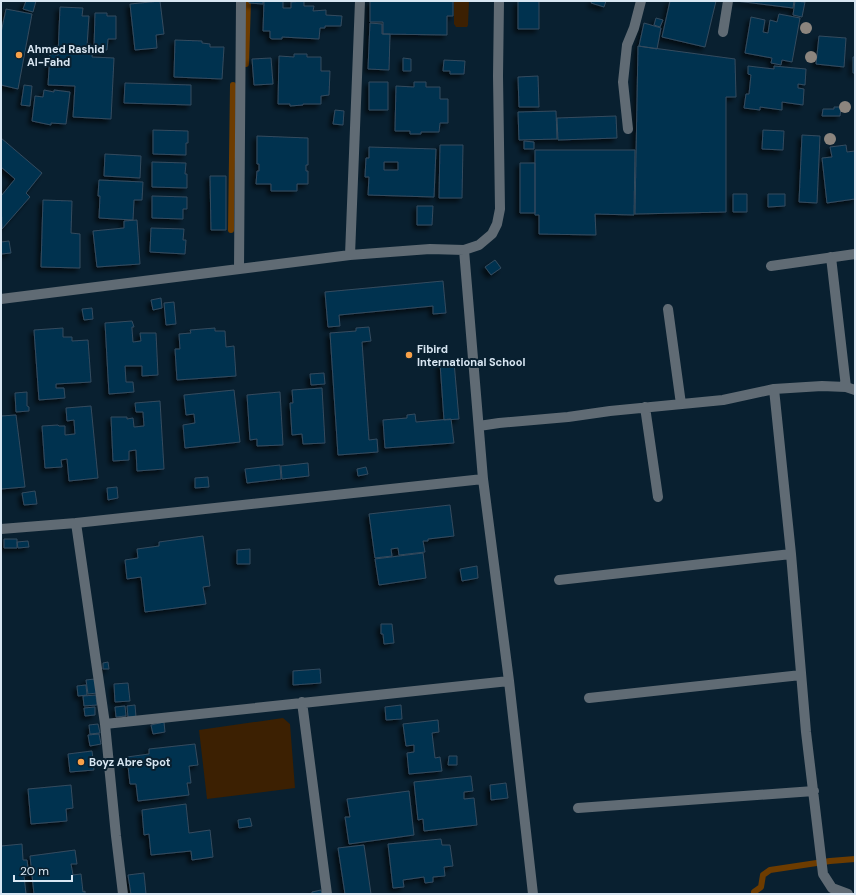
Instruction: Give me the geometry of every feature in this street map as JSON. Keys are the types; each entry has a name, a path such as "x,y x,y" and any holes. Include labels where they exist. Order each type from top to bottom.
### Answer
{"street":[{"path":"239,269 241,1"},
{"path":"350,255 360,1"},
{"path":"1,299 350,255 430,249 464,250 479,244 492,234 500,209 498,76 499,1"},
{"path":"628,130 623,82 627,45 634,28 641,1"},
{"path":"723,32 728,1"},
{"path":"464,250 483,479 534,894"},
{"path":"771,266 855,254"},
{"path":"479,426 645,407 723,400 774,388 822,386 851,388 831,257"},
{"path":"668,309 681,404"},
{"path":"774,388 791,554 806,732 823,874 831,891 848,894"},
{"path":"645,407 658,497"},
{"path":"1,529 76,523 483,479"},
{"path":"76,523 105,724 123,894"},
{"path":"559,580 791,554"},
{"path":"589,698 801,675"},
{"path":"105,724 509,681"},
{"path":"302,702 327,894"},
{"path":"578,808 814,791"}],"shaded area":[{"path":"454,1 469,1 467,27 456,27 454,24"},
{"path":"283,718 290,724 295,788 207,799 199,730"}],"building":[{"path":"26,1 36,1 33,12 23,9"},
{"path":"160,1 164,34 156,35 157,48 135,50 130,4"},
{"path":"249,1 263,1 263,4 249,3"},
{"path":"264,1 283,1 283,8 291,8 291,2 304,1 304,6 314,6 313,11 326,10 326,15 342,16 341,26 325,26 325,28 320,28 319,39 282,37 282,39 272,39 270,38 270,31 263,31"},
{"path":"370,1 453,1 453,16 447,16 447,35 383,34 383,22 370,22"},
{"path":"518,1 539,1 539,29 518,29"},
{"path":"592,1 606,1 604,7 591,3"},
{"path":"670,1 716,1 705,47 662,37"},
{"path":"736,1 794,1 793,8"},
{"path":"795,1 805,2 802,17 793,15"},
{"path":"60,7 83,8 82,16 89,16 87,46 93,46 92,57 114,58 111,119 73,117 75,86 48,85 50,54 58,55"},
{"path":"6,9 32,14 18,89 1,85 1,33"},
{"path":"95,13 107,13 107,16 116,16 116,39 108,39 107,50 94,49"},
{"path":"779,14 800,18 792,62 782,60 781,65 771,63 772,58 745,53 751,17 765,20 763,32 768,33 770,20 777,22"},
{"path":"656,18 663,20 660,27 654,25"},
{"path":"370,23 382,24 382,34 390,34 389,70 368,69"},
{"path":"644,23 661,28 657,49 639,46"},
{"path":"819,36 846,38 844,67 816,64"},
{"path":"175,40 202,41 202,43 210,44 210,47 224,47 222,79 174,77"},
{"path":"638,46 735,59 736,97 726,97 726,212 635,214"},
{"path":"294,54 307,54 307,57 321,57 321,71 330,71 329,95 321,96 321,104 290,106 290,104 278,104 279,56 294,57"},
{"path":"853,57 855,57 855,73 853,73"},
{"path":"271,58 273,84 254,85 252,59"},
{"path":"403,58 411,59 411,71 403,71"},
{"path":"444,60 465,61 464,74 450,74 450,71 443,71"},
{"path":"748,66 774,69 774,66 806,69 805,85 798,84 798,88 804,89 803,105 782,102 782,110 760,107 760,110 744,108 746,94 749,94 751,75 748,74"},
{"path":"538,76 539,107 519,107 518,77"},
{"path":"369,82 388,82 388,110 369,110"},
{"path":"414,82 426,82 426,87 440,87 440,99 448,99 448,123 440,123 439,132 421,132 421,134 410,134 410,131 395,131 396,86 414,87"},
{"path":"125,83 191,85 191,105 124,103"},
{"path":"24,85 32,86 30,106 21,105"},
{"path":"44,90 54,92 54,90 70,92 66,124 51,123 51,125 32,121 35,96 43,97"},
{"path":"834,107 841,107 840,116 822,116 823,109 834,109"},
{"path":"335,110 344,111 343,125 333,124"},
{"path":"556,111 557,139 519,140 518,112"},
{"path":"616,116 617,138 558,140 557,118"},
{"path":"153,130 188,131 186,155 153,154"},
{"path":"763,130 784,131 783,150 762,149"},
{"path":"802,135 820,136 817,203 799,202"},
{"path":"257,136 308,138 308,165 306,165 306,171 308,171 308,184 297,184 297,191 271,191 271,184 256,184 257,171 259,171 259,164 257,164"},
{"path":"1,138 42,173 26,193 30,197 2,229 1,196 15,179 1,167"},
{"path":"524,141 534,142 534,149 524,149"},
{"path":"440,145 463,145 462,198 439,198"},
{"path":"846,145 847,152 855,151 855,199 827,203 822,158 832,157 830,147"},
{"path":"369,147 436,149 434,197 368,195 369,177 365,177 366,158 369,158","holes":["384,162 398,162 398,170 384,170"]},
{"path":"535,150 635,150 634,215 595,214 596,235 539,234 539,215 535,215"},
{"path":"105,154 141,156 140,178 104,176"},
{"path":"152,162 186,163 185,174 187,174 187,188 152,187"},
{"path":"520,163 535,163 535,213 520,213"},
{"path":"210,176 226,176 226,230 211,230"},
{"path":"99,180 143,182 142,200 134,200 133,220 99,218"},
{"path":"733,194 747,194 747,212 733,212"},
{"path":"768,194 785,194 785,206 768,207"},
{"path":"152,196 187,197 187,209 183,209 183,219 152,218"},
{"path":"43,200 72,201 71,233 80,234 80,268 41,267"},
{"path":"417,206 433,206 432,225 417,225"},
{"path":"137,220 140,264 97,267 93,231 124,228 124,221"},
{"path":"151,228 184,229 183,240 186,240 185,254 150,252"},
{"path":"9,241 11,253 1,254 1,242"},
{"path":"495,260 501,268 491,275 485,267"},
{"path":"443,281 446,313 433,314 433,306 339,315 340,326 328,327 325,292"},
{"path":"161,298 162,308 153,310 151,300"},
{"path":"174,302 176,324 166,325 164,303"},
{"path":"92,308 93,319 84,320 82,309"},
{"path":"132,321 134,327 132,327 133,342 141,341 140,333 156,333 158,375 142,376 142,366 125,366 126,382 133,382 134,392 109,394 105,323"},
{"path":"369,327 371,341 362,342 369,440 377,439 378,452 338,455 330,333 356,331 356,328"},
{"path":"63,328 63,337 72,337 72,341 88,340 91,382 56,384 56,388 64,388 65,398 39,400 34,330"},
{"path":"215,328 215,331 225,331 226,347 234,346 236,376 177,380 175,349 180,349 179,334 191,333 190,330"},
{"path":"454,362 459,419 444,420 440,363"},
{"path":"324,373 325,384 311,385 310,374"},
{"path":"322,388 325,443 303,444 302,434 292,435 290,403 293,403 292,390"},
{"path":"234,390 240,442 185,448 183,425 195,423 194,414 186,415 184,395"},
{"path":"27,392 27,406 29,407 29,411 16,412 15,393"},
{"path":"280,392 283,445 257,446 257,439 250,440 247,395"},
{"path":"160,401 164,469 137,471 136,450 129,451 129,460 113,461 111,417 127,417 127,419 133,418 134,427 144,426 143,412 136,412 135,403"},
{"path":"91,406 98,478 69,481 67,459 61,460 62,467 45,468 42,426 65,426 65,435 75,434 74,420 67,421 66,408"},
{"path":"415,414 416,422 451,419 454,443 385,448 383,420 407,418 407,415"},
{"path":"16,415 25,487 1,489 1,416"},
{"path":"308,463 309,476 282,479 281,466"},
{"path":"280,465 281,479 247,483 245,469"},
{"path":"366,467 368,474 358,476 357,469"},
{"path":"208,477 209,487 195,488 195,478"},
{"path":"117,487 118,498 108,500 107,488"},
{"path":"35,491 37,504 24,505 22,493"},
{"path":"450,505 454,536 423,541 425,552 399,555 398,548 391,549 392,556 375,558 369,514"},
{"path":"203,536 210,586 203,587 206,604 145,612 141,577 127,579 125,560 138,558 137,549 159,546 159,542"},
{"path":"4,539 17,539 17,548 4,548"},
{"path":"28,541 29,547 18,548 17,542"},
{"path":"250,549 250,564 237,564 237,550"},
{"path":"423,553 426,578 379,585 375,559"},
{"path":"477,566 478,578 462,581 460,569"},
{"path":"381,624 392,624 394,643 384,644 383,634 381,634"},
{"path":"108,662 109,669 103,669 103,663"},
{"path":"320,669 321,683 293,685 293,671"},
{"path":"95,679 97,693 88,694 86,680"},
{"path":"128,683 130,701 115,702 114,684"},
{"path":"86,685 87,695 78,696 77,686"},
{"path":"96,695 97,705 84,706 83,696"},
{"path":"135,705 136,717 128,717 127,706"},
{"path":"401,705 402,719 386,720 385,707"},
{"path":"125,706 126,716 116,717 115,707"},
{"path":"95,707 95,715 85,716 84,708"},
{"path":"438,720 439,732 432,733 435,758 440,757 442,771 409,774 407,753 414,752 414,745 406,746 403,724"},
{"path":"164,722 165,732 153,734 151,725"},
{"path":"98,724 100,733 90,734 89,725"},
{"path":"99,734 101,744 90,746 88,735"},
{"path":"195,744 198,765 189,766 191,783 187,783 189,795 138,801 136,784 130,784 127,757 149,754 149,749"},
{"name":"Boyz Abre Spot","path":"92,751 94,770 70,772 68,754"},
{"path":"449,756 457,756 457,765 448,765"},
{"path":"471,776 473,791 464,792 464,799 474,798 477,825 424,831 423,819 418,820 414,782"},
{"path":"506,783 508,798 491,800 490,785"},
{"path":"71,785 73,808 66,809 67,821 31,824 28,789"},
{"path":"409,791 414,835 349,844 345,817 350,817 347,799"},
{"path":"186,804 189,833 210,830 213,857 192,860 191,851 151,855 149,834 144,835 142,810"},
{"path":"250,818 252,826 239,828 238,820"},
{"path":"441,839 442,845 450,845 453,866 444,867 445,876 433,877 433,882 425,883 424,877 403,880 404,887 393,888 388,844"},
{"path":"22,844 23,860 27,860 29,875 24,876 26,894 1,894 1,846"},
{"path":"364,845 371,894 345,894 338,848"},
{"path":"75,850 77,864 71,864 73,875 81,874 83,892 85,891 85,894 34,894 30,856"},
{"path":"144,873 146,894 131,894 128,875"},
{"path":"321,890 322,894 312,894 312,892"}],"waterway":[{"path":"246,64 248,1"},
{"path":"231,230 233,85"},
{"path":"754,894 754,892 761,887 763,875 770,870 830,861 855,859"}],"place":[{"name":"Ahmed Rashid Al-Fahd","path":"19,55"},
{"name":"Fibird International School","path":"409,355"},
{"name":"Boyz Abre Spot","path":"81,762"}]}
